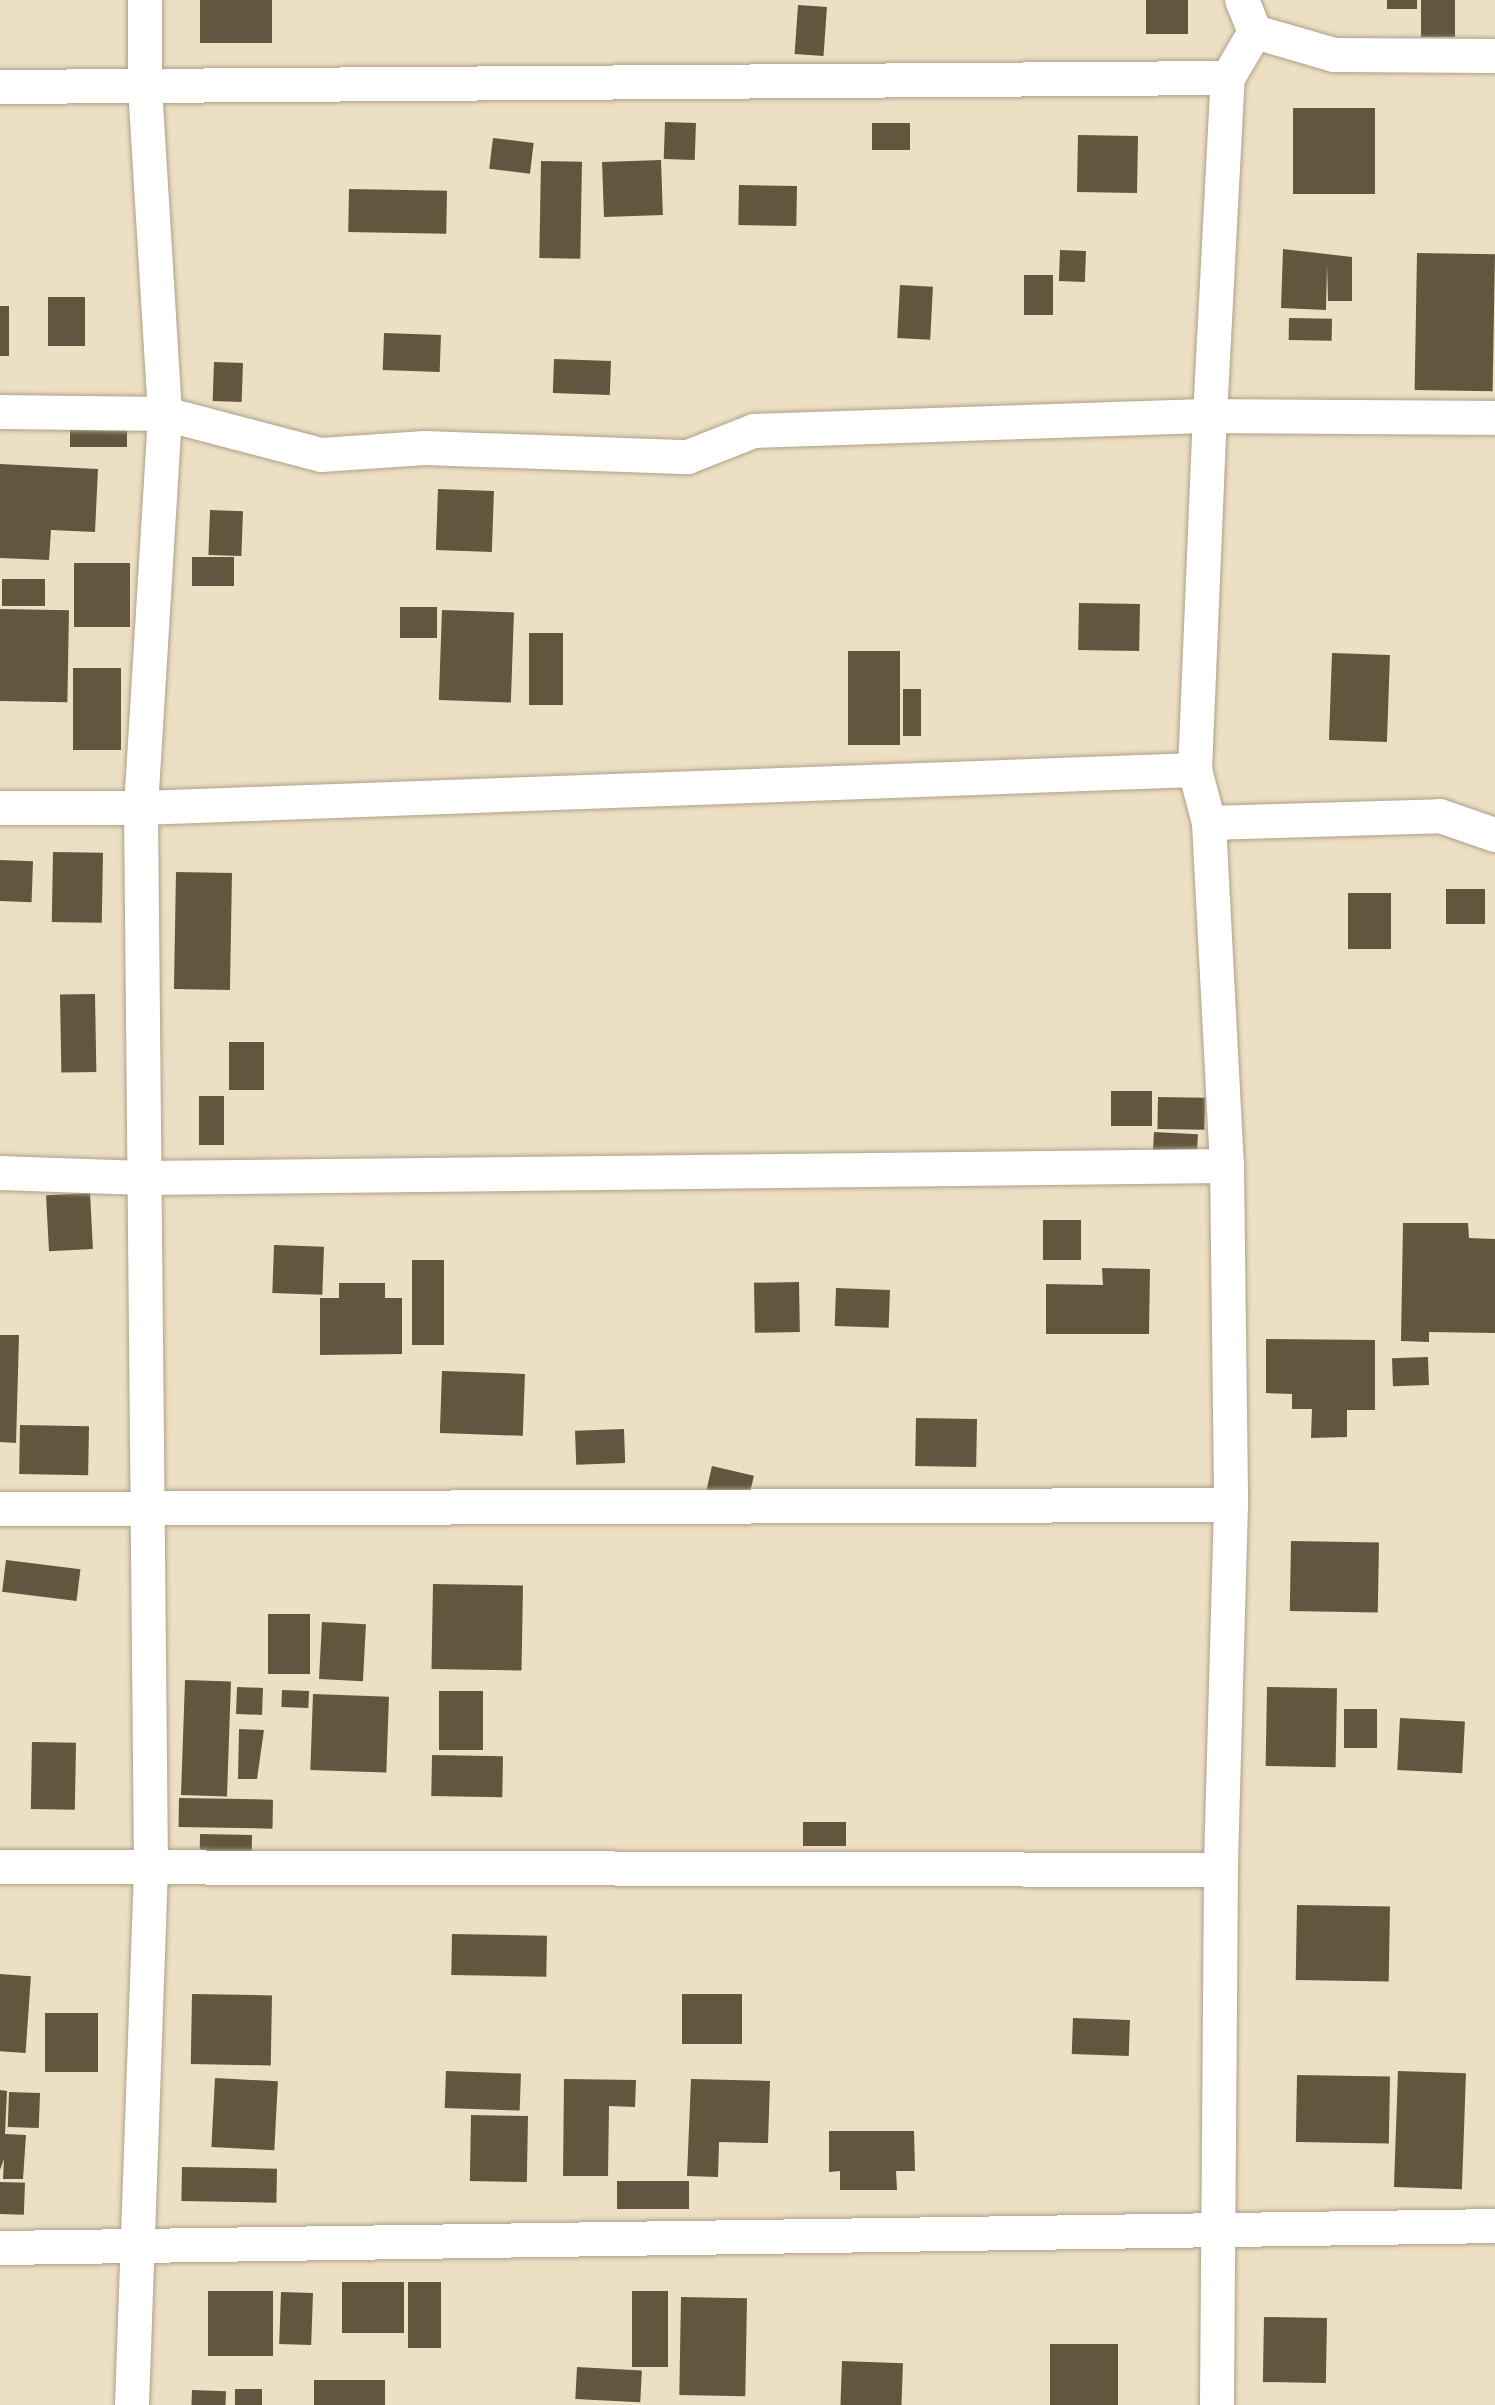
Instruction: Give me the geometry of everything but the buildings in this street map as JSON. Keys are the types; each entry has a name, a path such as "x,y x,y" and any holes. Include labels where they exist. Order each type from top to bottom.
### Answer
{"street":[{"path":"132,2405 151,1868 141,808 165,414 145,90 145,0"},
{"path":"1242,0 1255,32"},
{"path":"1255,32 1334,55 1495,56"},
{"path":"1217,2405 1221,1870 1231,1505 1227,1166 1209,823 1195,770 1228,78 1255,32"},
{"path":"0,87 145,90 1228,78"},
{"path":"0,412 165,414 321,455 425,448 688,457 754,431 1210,416 1495,418"},
{"path":"0,808 141,808 1195,770"},
{"path":"1209,823 1440,816 1495,835"},
{"path":"0,1173 144,1178 1227,1166"},
{"path":"0,1509 149,1511 1231,1505"},
{"path":"0,1867 1221,1870"},
{"path":"0,2248 1495,2226"}]}
